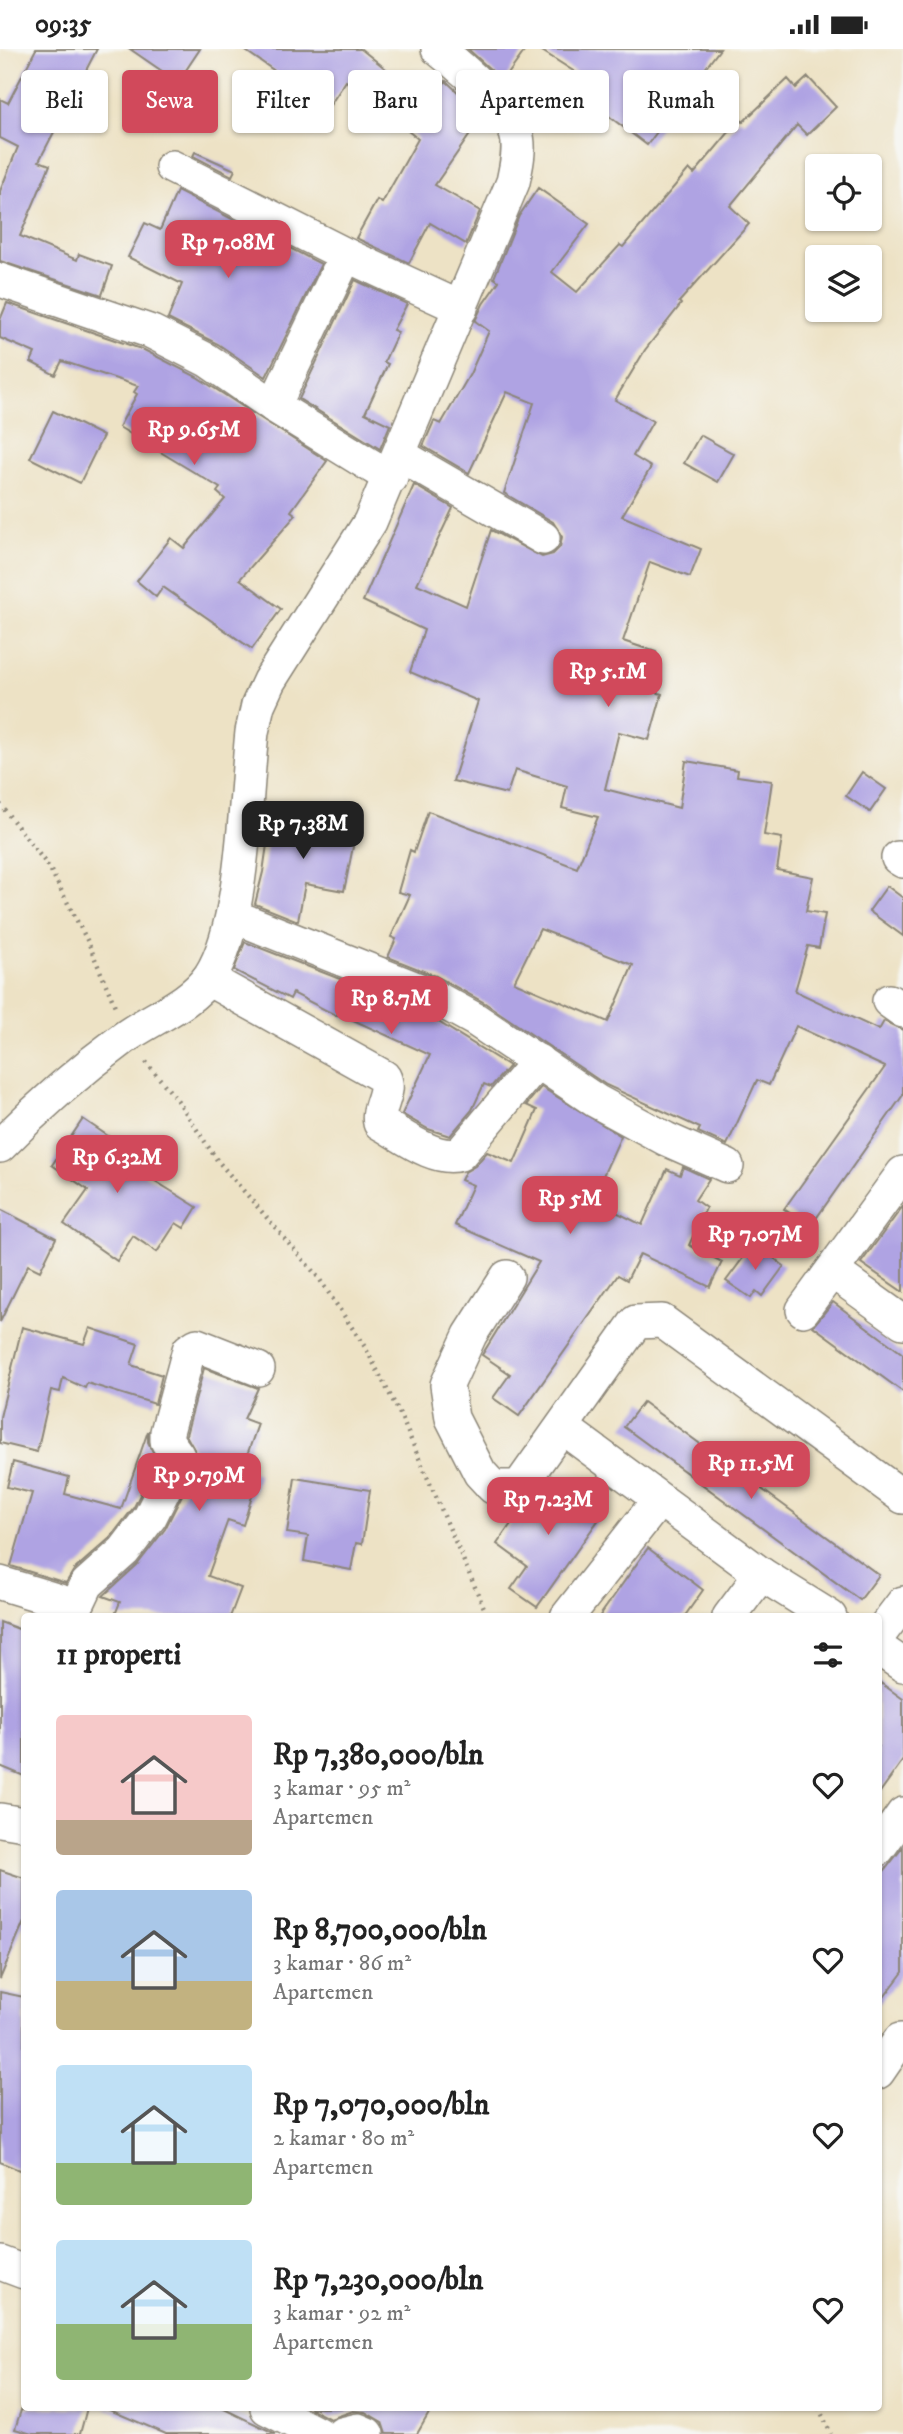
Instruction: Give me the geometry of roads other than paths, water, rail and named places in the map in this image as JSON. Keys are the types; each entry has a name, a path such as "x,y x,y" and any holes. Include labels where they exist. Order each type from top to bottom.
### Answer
{"street":[{"path":"0,1146 43,1102 126,1036 191,995 208,979 219,960 233,916 252,732 258,705 269,681 370,522 396,467 513,182 517,157 516,134 504,112 438,49"},
{"path":"172,166 346,255 461,308"},
{"path":"274,406 346,255"},
{"path":"0,280 152,332 207,360 274,406 543,538"},
{"path":"233,916 368,967 426,993 476,1020 596,1101 667,1139 727,1166"},
{"path":"208,979 384,1077 388,1086 378,1114 380,1123 439,1155 451,1157 460,1154 538,1061"},
{"path":"803,1310 903,1173"},
{"path":"832,1271 903,1322"},
{"path":"507,1277 470,1335 447,1385 452,1418 480,1473 494,1487 519,1487 636,1322 662,1321 903,1497"},
{"path":"0,1584 66,1602 79,1601 87,1584 124,1551 150,1517 177,1461 178,1456 167,1440 167,1432 189,1350 197,1345 258,1369"},
{"path":"563,1428 761,1574 824,1613"},
{"path":"570,1613 659,1500"},
{"path":"732,1613 761,1574"},
{"path":"882,1631 903,1602"},
{"path":"882,1651 903,1665"},
{"path":"882,1843 903,1814"},
{"path":"0,1820 21,1824"},
{"path":"882,2066 900,2040 903,2040"},
{"path":"0,2263 21,2271"},
{"path":"273,2411 318,2434"},
{"path":"342,2434 358,2430 367,2434"}]}
